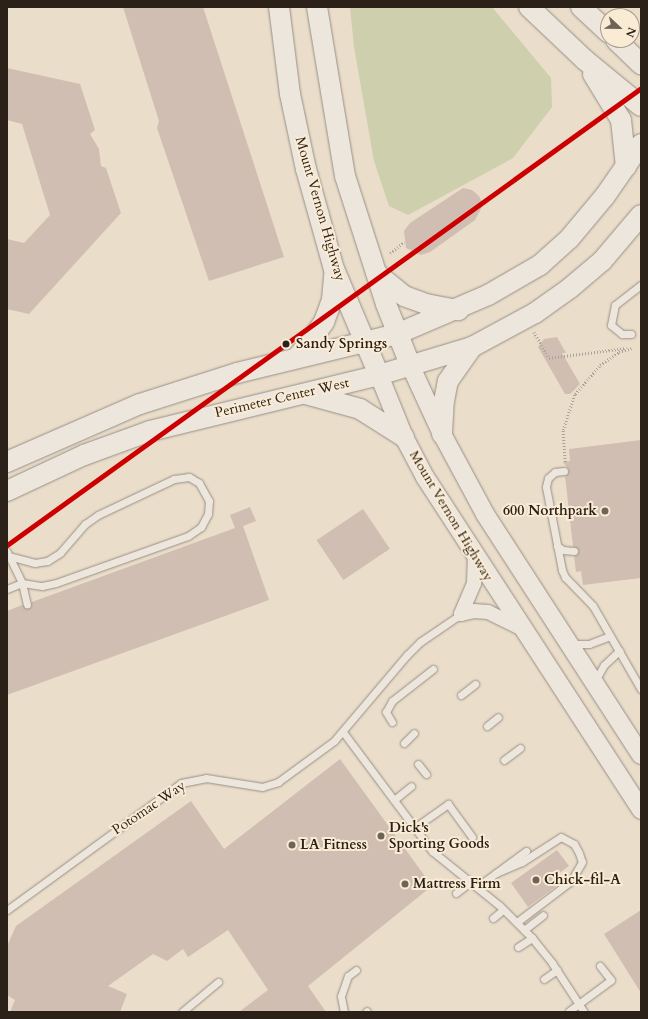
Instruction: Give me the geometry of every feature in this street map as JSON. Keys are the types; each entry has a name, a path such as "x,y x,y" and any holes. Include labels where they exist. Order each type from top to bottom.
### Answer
{"main road":[{"name":"Mount Vernon Highway","path":"279,7 290,94 304,162 334,268 379,375"},
{"path":"317,7 345,176 375,272 397,334 411,367"},
{"path":"529,7 585,60 641,106"},
{"path":"581,7 600,25"},
{"path":"624,48 641,64"},
{"path":"585,60 621,120 626,167"},
{"path":"7,462 140,404 296,358 397,334 458,310 523,276 556,252 590,216 641,144"},
{"name":"Perimeter Center West","path":"7,491 84,455 150,431 411,367 472,346 535,313 575,283 602,261 641,215"},
{"path":"296,358 317,333 329,310 334,288 334,268"},
{"path":"375,272 404,296 426,304 458,310"},
{"path":"442,434 444,401 448,381 472,346"},
{"path":"300,393 358,408 404,436"}],"street":[{"path":"411,367 442,434 485,514 594,685 641,755"},
{"name":"Mount Vernon Highway","path":"379,375 404,436 425,477 475,558 641,810"},
{"path":"461,614 474,583 475,558"},
{"name":"Potomac Way","path":"461,614 474,611 488,612 522,629"}],"lane":[{"path":"631,334 622,334 612,325 615,305 641,285"},
{"path":"564,471 555,472 548,478 546,487 557,546 565,577 593,606 641,689"},
{"path":"7,589 22,583 42,586 56,584 188,536 201,527 208,514 209,501 205,490 199,483 189,477 174,479 98,515 85,524 60,553 47,560 35,563 8,554"},
{"path":"557,546 563,550 574,551"},
{"path":"8,554 22,583 27,604"},
{"name":"Potomac Way","path":"7,910 181,783 206,778 262,787 271,786 334,741 406,654 461,614"},
{"path":"567,643 588,644 610,636"},
{"path":"594,685 604,665 618,651"},
{"path":"392,722 386,712 392,701 433,669"},
{"path":"461,695 475,684"},
{"path":"487,726 498,717"},
{"path":"343,732 432,851 477,887 517,922 532,938 557,970 584,1012"},
{"path":"404,743 414,734"},
{"path":"504,760 520,748"},
{"path":"418,764 426,774"},
{"path":"394,800 411,786"},
{"path":"414,828 448,804 472,837"},
{"path":"496,873 522,862 561,837 574,844 579,853 582,862 571,881 517,922"},
{"path":"477,887 526,851"},
{"path":"456,893 470,882"},
{"path":"493,918 503,910"},
{"path":"524,930 543,915"},
{"path":"518,947 532,938"},
{"path":"570,1011 611,980 600,966"},
{"path":"344,1012 340,996 348,976 356,970"},
{"path":"544,980 557,970"},
{"path":"182,1012 218,982"}],"path":[{"path":"390,253 404,242"},
{"path":"533,331 549,358 632,348 619,352 600,365 575,393 563,430 566,462"}],"green space":[{"path":"350,7 492,7 551,78 552,107 513,158 408,215 389,206 374,161 354,47"}],"building":[{"path":"123,7 203,7 284,257 209,281 157,128 159,121"},
{"path":"7,68 80,84 95,130 90,134 99,149 101,166 106,168 121,213 29,314 7,309 7,239 24,243 50,215 22,124 7,120"},
{"path":"463,188 472,190 479,196 483,205 475,220 430,252 421,255 406,248 404,231 410,223"},
{"path":"557,337 566,353 562,353 580,384 570,394 565,394 538,347 544,339"},
{"name":"600 Northpark","path":"641,440 641,578 583,585 581,571 576,572 574,556 579,551 573,546 565,476 569,470 563,462 570,461 569,449"},
{"path":"250,507 256,521 243,526 269,600 7,695 7,611 22,605 29,609 32,602 235,528 230,515"},
{"path":"363,509 390,549 343,580 317,540"},
{"path":"340,759 432,886 308,986 326,1012 239,1012 268,990 228,930 188,957 183,949 167,961 153,954 108,986 127,994 120,1012 10,1012 15,1000 7,995 7,946 16,926 191,801 224,849"},
{"name":"Chick-fil-A","path":"557,850 569,866 554,877 559,884 528,907 511,883"},
{"path":"641,910 641,993 604,934"}],"transit line":[{"path":"7,545 641,88"}],"place":[{"name":"Sandy Springs","path":"286,344"},
{"name":"600 Northpark","path":"605,511"},
{"name":"Dick's Sporting Goods","path":"381,836"},
{"name":"LA Fitness","path":"292,845"},
{"name":"Chick-fil-A","path":"536,880"},
{"name":"Mattress Firm","path":"405,884"}]}
